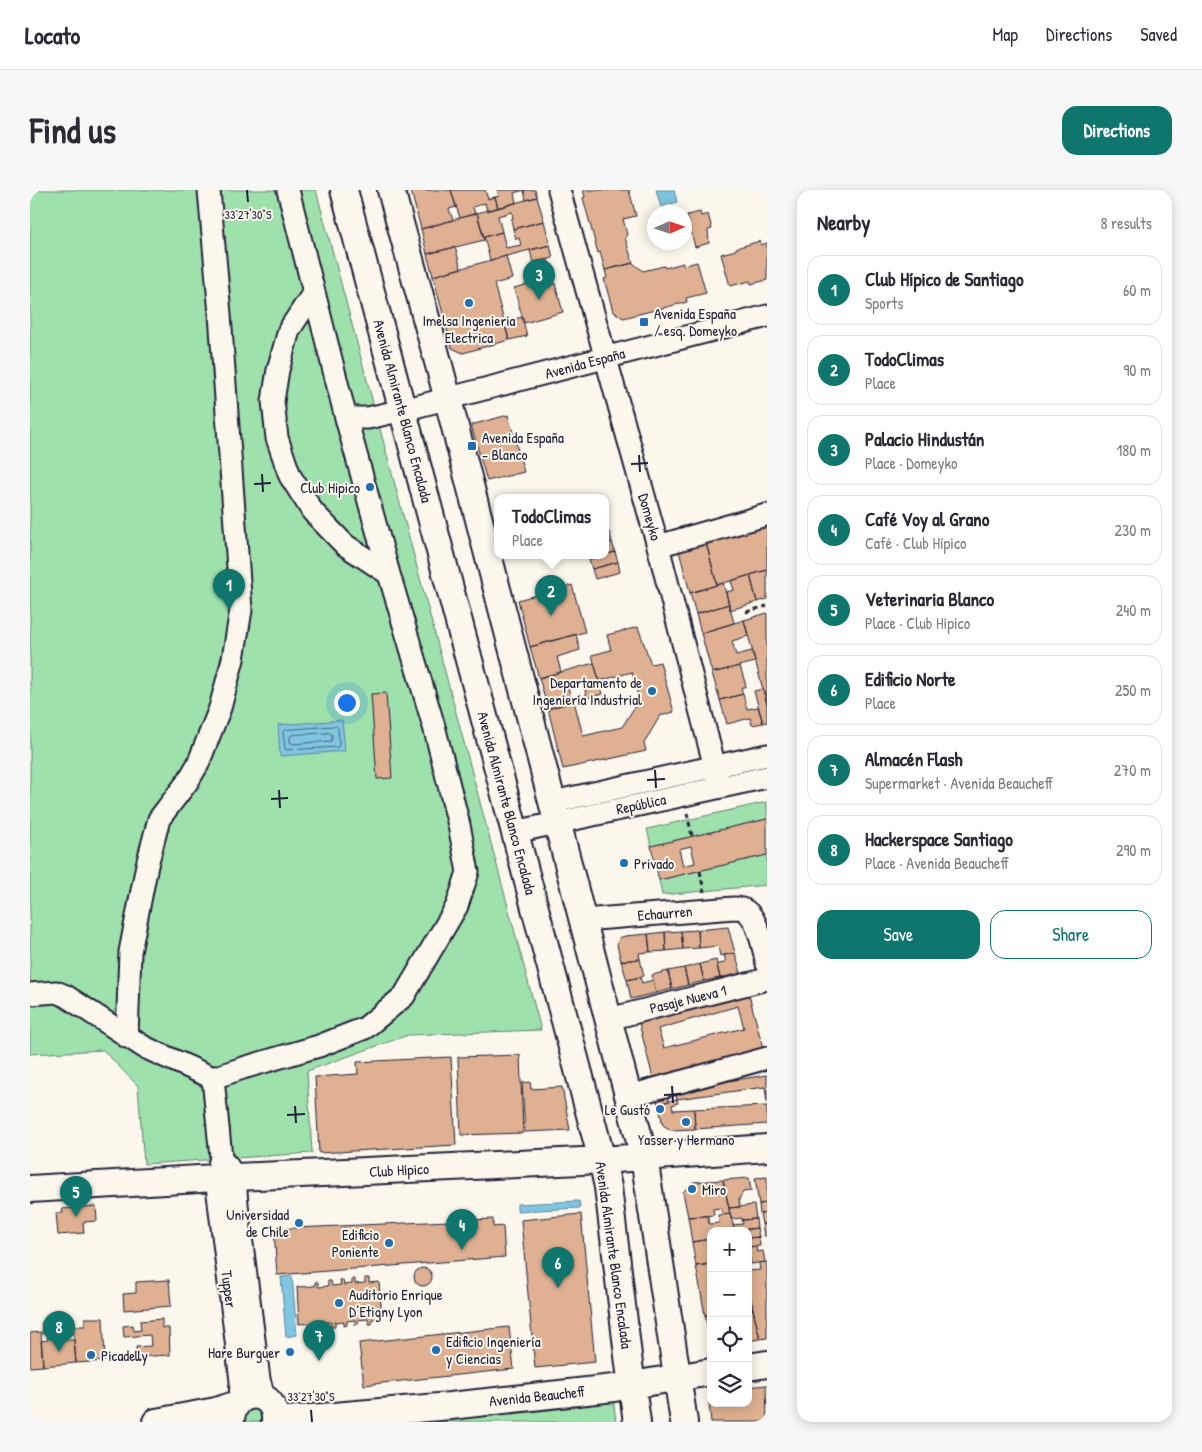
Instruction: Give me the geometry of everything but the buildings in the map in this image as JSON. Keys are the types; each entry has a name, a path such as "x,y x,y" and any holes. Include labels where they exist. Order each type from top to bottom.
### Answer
{"main road":[{"name":"Avenida Almirante Blanco Encalada","path":"344,190 602,1160 608,1187 637,1422"},
{"path":"391,190 448,399 644,1156 684,1422"},
{"name":"Club Hípico","path":"30,1189 224,1171 602,1160 767,1148"},
{"path":"752,1366 767,1364"},
{"name":"Avenida Beaucheff","path":"156,1422 216,1410 254,1411 450,1406 632,1385 707,1372"}],"street":[{"path":"127,1037 130,952 147,865 159,819 188,781 198,764 220,708 233,659 242,610 209,190"},
{"path":"30,994 56,992 66,996 144,1047 213,1078 319,1046 365,1028 404,996 457,906 468,872 459,825 435,730 346,418 288,190"},
{"name":"Domeyko","path":"559,190 604,358 658,546 720,787"},
{"path":"314,292 289,330 278,370 273,401 277,438 290,476 313,512 345,545 389,574"},
{"name":"Avenida España","path":"346,418 368,418 403,410 767,316"},
{"path":"658,546 766,516"},
{"name":"República","path":"515,832 556,812 714,767 767,755"},
{"name":"República","path":"556,812 720,787 767,777"},
{"name":"Echaurren","path":"583,920 742,908 754,919 767,964"},
{"name":"Pasaje Nueva 1","path":"609,1019 767,979"},
{"path":"629,1096 767,1058"},
{"name":"Tupper","path":"213,1078 224,1171 238,1214 259,1379 254,1411"}],"path":[{"path":"746,612 767,606"},
{"path":"688,819 692,836"},
{"path":"700,871 703,891"}],"green space":[{"path":"30,190 316,190 541,1030 408,1035 307,1071 312,1153 144,1164 138,1086 103,1050 30,1054"},
{"path":"767,802 767,819 651,846 647,829"},
{"path":"767,855 767,885 662,895 659,880"},
{"path":"613,1397 616,1422 348,1422"},
{"path":"250,1408 260,1409 264,1422 244,1422 244,1413"}],"water":[{"path":"656,190 674,190 677,202 660,205"},
{"path":"342,720 345,751 280,756 278,725"},
{"path":"579,1201 580,1208 517,1211 517,1204"},
{"path":"292,1276 297,1335 286,1337 281,1277"}],"place":[{"name":"Palacio Hindustán","path":"539,300"},
{"name":"Imelsa Ingenieria Electrica","path":"469,303"},
{"name":"Avenida España / esq. Domeyko","path":"644,322"},
{"name":"Avenida España - Blanco","path":"472,446"},
{"name":"Club Hipico","path":"370,487"},
{"name":"Club Hípico de Santiago","path":"229,610"},
{"name":"TodoClimas","path":"551,616"},
{"name":"Departamento de Ingeniería Industrial","path":"652,691"},
{"name":"Privado","path":"624,863"},
{"name":"Le Gustó","path":"660,1109"},
{"name":"Yasser y Hermano","path":"686,1122"},
{"name":"Miro","path":"692,1189"},
{"name":"Veterinaria Blanco","path":"76,1217"},
{"name":"Universidad de Chile","path":"299,1223"},
{"name":"Edificio Poniente","path":"389,1243"},
{"name":"Café Voy al Grano","path":"462,1250"},
{"name":"Edificio Norte","path":"558,1288"},
{"name":"Auditorio Enrique D’Etigny Lyon","path":"339,1303"},
{"name":"Edificio Ingeniería y Ciencias","path":"436,1350"},
{"name":"Hackerspace Santiago","path":"59,1352"},
{"name":"Hare Burguer","path":"290,1352"},
{"name":"Picadelly","path":"91,1355"},
{"name":"Almacén Flash","path":"319,1361"}]}
